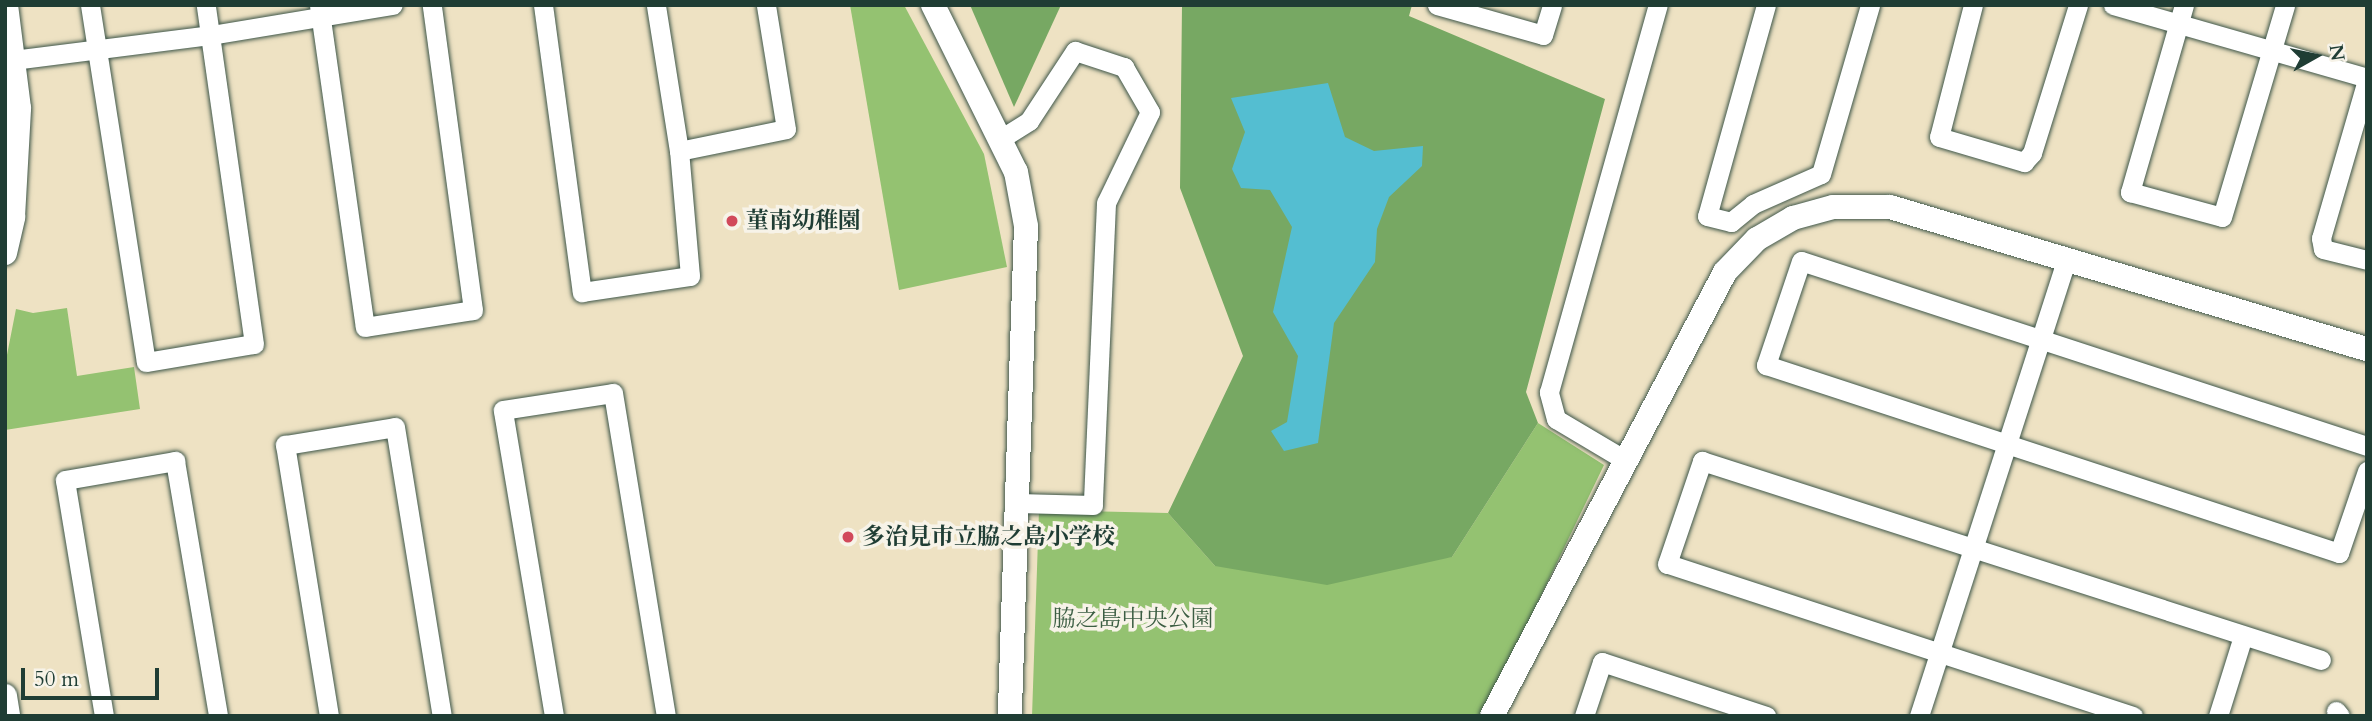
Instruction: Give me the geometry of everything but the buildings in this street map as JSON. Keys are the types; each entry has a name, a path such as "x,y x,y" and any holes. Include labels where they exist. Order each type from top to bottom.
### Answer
{"street":[{"path":"5,253 13,217 13,60 6,5"},
{"path":"90,5 146,362 254,344 206,5"},
{"path":"13,60 95,47 211,36 320,11 393,5"},
{"path":"320,11 365,327 473,310 432,5"},
{"path":"543,5 582,292 690,276 679,151 656,5"},
{"path":"679,151 786,129 766,5"},
{"path":"933,5 1002,138 1016,172 1027,226 1010,716"},
{"path":"1437,5 1543,35 1552,5"},
{"path":"1625,460 1556,419 1549,392 1658,5"},
{"path":"1766,5 1707,216 1731,222 1753,204 1821,174 1870,5"},
{"path":"1973,5 1939,137 2024,162 2032,153 2078,5"},
{"path":"2113,5 2181,15 2272,51 2367,79 2321,238 2323,249 2367,260"},
{"path":"2181,15 2130,192 2222,217 2285,5"},
{"path":"1002,138 1028,121 1075,51 1124,67 1150,113 1106,203 1093,505 1018,503"},
{"path":"1492,716 1725,272 1757,239 1783,223 1833,207 1890,207 2367,349"},
{"path":"1919,716 2067,258"},
{"path":"2367,446 1801,261 1766,365 2339,553 2367,471"},
{"path":"554,716 503,410 613,393 666,716"},
{"path":"329,716 285,444 395,427 442,716"},
{"path":"104,716 65,480 175,461 218,716"},
{"path":"2133,716 1667,564 1702,461 2321,660"},
{"path":"2218,716 2242,636"},
{"path":"1584,716 1602,662 1766,716"},
{"path":"5,696 8,716"}],"green space":[{"path":"850,5 904,5 984,154 1007,267 899,290"},
{"path":"970,5 1061,5 1014,107"},
{"path":"1182,5 1412,5 1409,16 1605,99 1526,392 1538,423 1452,557 1327,585 1215,566 1168,513 1243,356 1180,188"},
{"path":"67,308 77,376 134,367 140,409 5,430 5,365 16,309 33,313"},
{"name":"脇之島中央公園","path":"1538,423 1604,465 1483,716 1032,716 1039,510 1168,513 1215,566 1452,557"}],"water":[{"path":"1328,83 1345,137 1374,151 1423,146 1422,166 1389,197 1377,229 1375,262 1334,323 1318,443 1284,451 1271,431 1287,422 1298,356 1273,312 1292,227 1270,190 1241,188 1232,169 1245,132 1231,98"}],"place":[{"name":"菫南幼稚園","path":"732,221"},
{"name":"多治見市立脇之島小学校","path":"848,537"}]}
